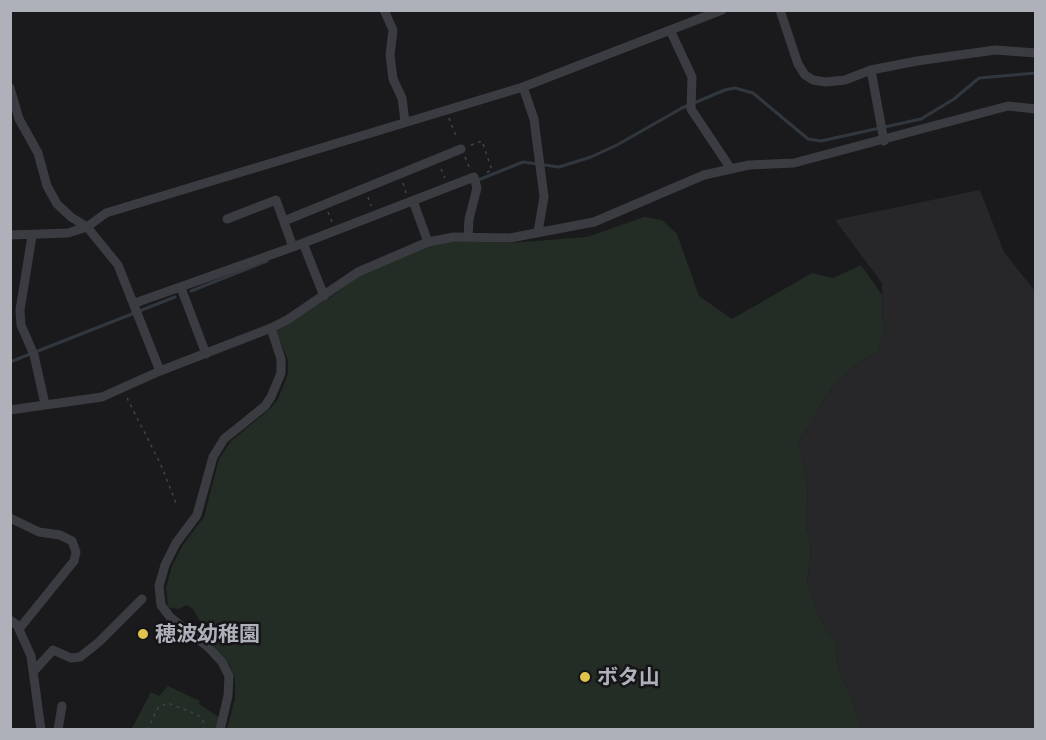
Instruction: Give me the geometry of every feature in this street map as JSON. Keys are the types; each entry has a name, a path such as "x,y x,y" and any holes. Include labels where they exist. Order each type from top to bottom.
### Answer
{"street":[{"path":"384,10 393,30 390,55 393,79 402,98 405,122"},
{"path":"10,235 32,237 68,233 87,227 106,213 523,87 671,32 711,12 722,10"},
{"path":"780,10 798,64 805,75 813,80 826,82 845,80 870,70 995,50 1035,54"},
{"path":"671,32 693,77 691,104 731,169"},
{"path":"870,70 883,133"},
{"path":"523,87 534,119 544,197 538,232"},
{"path":"10,88 19,119 38,153 47,186 57,204 87,227 118,266 137,308 160,371"},
{"path":"10,410 102,397 123,389 160,371 271,328 324,296 357,272 428,242 468,237 510,238 594,222 704,175 749,165 794,163 883,133 1008,106 1035,109"},
{"path":"284,221 461,148"},
{"path":"137,308 181,288 293,247 304,246 335,231 413,203 448,187 475,181 468,237"},
{"path":"227,219 276,200 293,247"},
{"path":"413,203 428,242"},
{"path":"32,237 20,310 21,325 33,352 45,404"},
{"path":"304,246 324,296"},
{"path":"181,288 206,354"},
{"path":"220,729 228,696 229,676 222,662 208,647 170,617 161,605 159,586 176,543 197,515 213,457 224,439 265,406 271,397 281,373 281,359 271,328"},
{"path":"10,518 39,531 60,535 72,542 76,552 74,561 19,629"},
{"path":"34,671 54,650 71,658 80,657 99,642 142,599"},
{"path":"10,620 19,629 28,646 34,671 41,729"},
{"path":"58,729 62,706"}],"path":[{"path":"446,110 461,148 475,181 492,170 482,141 461,148"},
{"path":"437,158 448,187"},
{"path":"399,174 413,203"},
{"path":"364,188 374,216"},
{"path":"324,204 335,231"},
{"path":"123,389 161,465 176,503"},
{"path":"147,729 158,708 168,703 198,715 203,720 204,729"}],"shaded area":[{"path":"980,190 1004,252 1035,291 1035,729 860,729 855,707 838,668 835,642 821,621 807,583 811,553 806,519 808,486 798,443 833,385 862,360 879,352 883,330 882,283 835,220"},
{"path":"644,217 662,220 677,234 699,296 732,319 812,273 833,278 861,265 882,295 883,330 879,352 862,360 833,385 798,443 808,486 806,519 811,553 807,583 821,621 835,642 838,668 855,707 860,729 227,729 235,698 235,678 229,664 215,648 193,609 187,605 178,609 168,607 166,588 172,566 183,545 204,517 219,459 231,441 271,408 278,399 288,374 288,360 276,331 335,294 361,274 435,244 461,241 509,243 587,237"},
{"path":"168,686 200,701 199,704 220,718 216,729 131,730 151,692 159,696"}],"waterway":[{"path":"478,180 523,162 559,167 591,157 682,108 735,88 753,93 808,139 821,141 921,119 954,99 979,78 1036,73"},
{"path":"191,291 267,261"},
{"path":"10,362 175,297"}],"place":[{"name":"穂波幼稚園","path":"143,634"},
{"name":"ボタ山","path":"585,677"}]}
